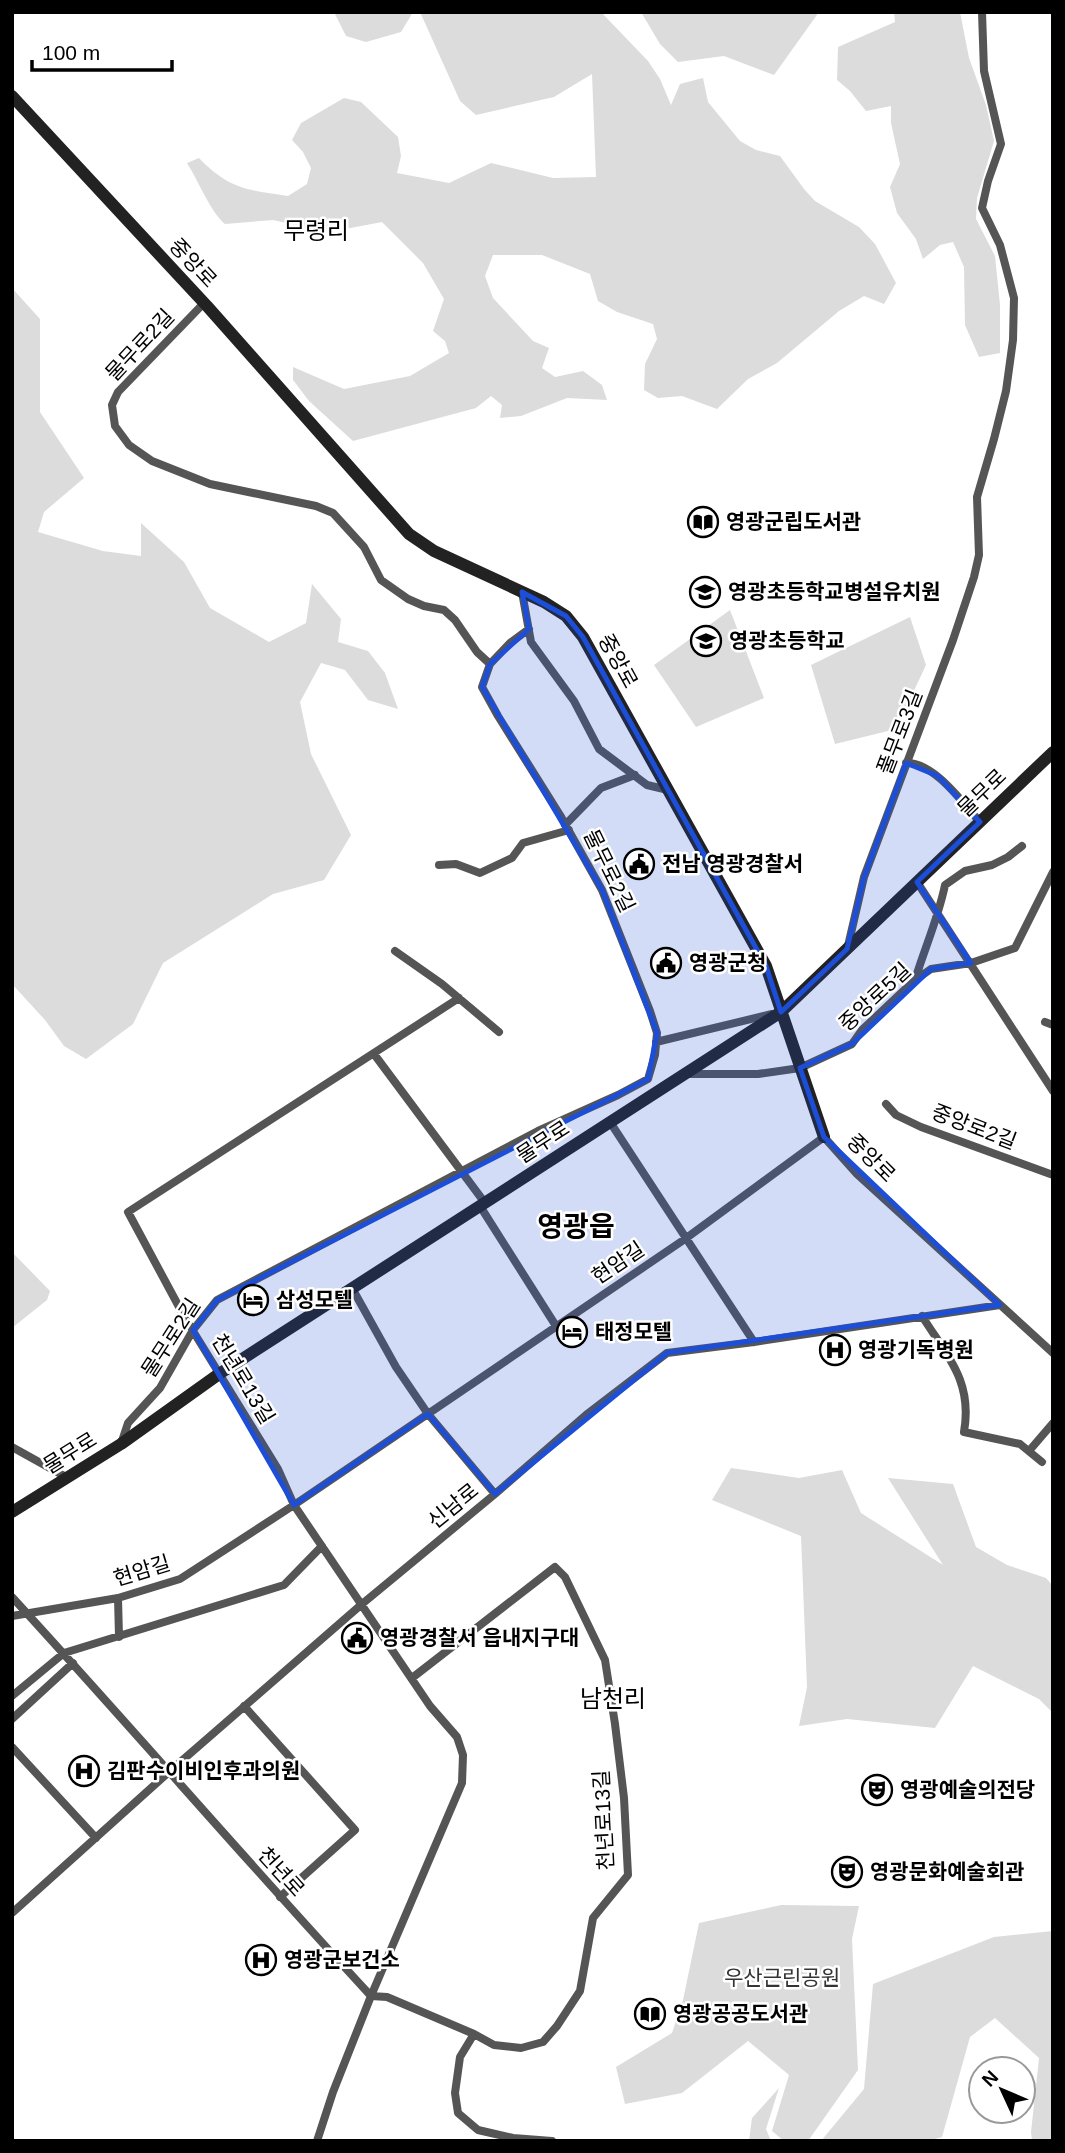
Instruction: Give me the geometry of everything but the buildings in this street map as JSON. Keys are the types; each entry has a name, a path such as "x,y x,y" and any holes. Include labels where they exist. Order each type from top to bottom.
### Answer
{"street":[{"name":"풀무로3길","path":"847,949 864,877 974,577 979,555 977,497 1006,391 1013,340 1014,298 1000,245 982,208 1001,144 984,71 982,12"},
{"name":"중앙로","path":"12,96 204,303 409,534 434,551 544,601 566,616 583,637 766,966 824,1137 857,1174 1053,1353"},
{"name":"물무로2길","path":"121,1444 128,1423 160,1388 193,1330 217,1300 538,1131 648,1079 655,1055 657,1033 602,890 482,687 490,664 477,652 456,620 444,610 408,599 381,580 364,547 334,513 316,506 210,484 152,461 129,445 115,426 112,405 118,392 204,303"},
{"path":"522,592 531,642 574,701 598,748 648,785 668,790"},
{"path":"490,664 510,643 529,629"},
{"name":"물무로","path":"12,1512 121,1444 219,1374 781,1012 1053,752"},
{"path":"906,763 916,763 937,776 980,822"},
{"path":"439,865 456,864 480,873 512,858 523,843 567,827 601,788 635,775"},
{"path":"915,980 939,914 945,885 965,871 992,865 1008,857 1022,846"},
{"name":"중앙로5길","path":"685,1074 758,1074 800,1068 852,1044 862,1030 915,980 932,969 971,964 1015,948 1053,872"},
{"path":"917,882 1053,1091"},
{"path":"395,951 499,1031"},
{"name":"천년로13길","path":"412,1678 555,1567 565,1577 605,1660 624,1798 628,1875 593,1918 580,1991 543,2042 521,2048 494,2045 387,1997 372,1996 462,1783 463,1755 457,1737 430,1706 294,1505 278,1469 193,1330 128,1212 459,998"},
{"path":"656,1042 781,1012"},
{"path":"374,1054 462,1171 556,1326"},
{"name":"중앙로2길","path":"886,1104 896,1115 921,1126 1053,1175"},
{"path":"610,1122 754,1342"},
{"name":"현암길","path":"12,1616 118,1598 180,1579 294,1505 685,1238 824,1137"},
{"path":"352,1289 396,1367 428,1414 495,1494"},
{"name":"신남로","path":"12,1913 362,1604 586,1415 667,1353 1000,1305"},
{"path":"922,1316 960,1376 966,1398 964,1432 1020,1444 1042,1462"},
{"path":"1029,1451 1053,1423"},
{"path":"12,1447 66,1477"},
{"path":"12,1696 64,1654 284,1585 322,1546"},
{"name":"천년로","path":"12,1597 372,1996"},
{"path":"118,1598 119,1637"},
{"path":"12,1719 72,1663"},
{"path":"244,1706 355,1830 280,1897"},
{"path":"12,1747 96,1838"},
{"path":"317,2141 333,2092 372,1996"},
{"path":"474,2034 460,2057 455,2093 458,2113 478,2130 513,2139 552,2141"}],"highlighted area":[{"path":"522,592 566,616 583,637 766,966 781,1012 847,949 864,877 906,763 938,776 980,822 917,882 971,963 931,969 852,1044 800,1068 824,1137 1000,1305 667,1353 495,1494 428,1414 294,1505 193,1330 217,1300 648,1079 657,1033 602,890 482,687 490,664 529,629"}],"green space":[{"path":"334,12 413,12 401,32 366,42 346,36"},
{"path":"420,12 601,12 648,61 660,79 671,105 680,84 703,78 708,102 740,141 756,150 780,156 815,201 859,227 875,244 896,283 884,304 864,296 839,311 777,363 748,379 717,409 682,396 658,398 644,390 645,364 657,339 653,324 617,312 598,301 590,274 542,255 493,255 485,276 493,298 533,341 549,348 542,368 555,377 583,371 602,385 607,400 567,398 521,416 500,418 502,405 491,396 476,408 353,441 309,401 293,380 293,367 344,389 410,376 449,353 445,341 433,331 444,299 423,263 382,222 340,230 309,228 273,220 225,224 210,204 187,163 199,158 220,176 239,186 288,196 307,184 311,168 303,152 292,140 301,123 344,98 361,102 398,137 401,156 397,173 449,183 491,163 553,178 596,177 592,74 554,97 476,115 460,101"},
{"path":"641,12 819,12 774,75 724,56 678,62 660,44"},
{"path":"894,12 960,12 969,58 986,105 994,141 977,198 976,219 995,256 1000,305 1000,353 979,357 965,325 964,267 953,242 940,245 923,259 916,239 897,213 890,187 900,164 891,123 891,106 866,111 837,80 838,47 895,22"},
{"path":"12,288 40,319 40,412 84,478 44,512 38,532 103,551 141,556 141,523 184,562 210,608 269,642 306,623 312,584 341,619 338,642 368,651 385,673 398,709 368,700 345,670 321,663 300,702 311,754 351,835 324,880 273,894 163,963 133,1024 86,1059 64,1046 45,1020 12,984"},
{"path":"730,610 764,698 696,727 654,665"},
{"path":"910,617 926,665 896,729 835,744 811,665"},
{"path":"12,1252 50,1291 47,1300 12,1328"},
{"path":"731,1468 799,1478 842,1470 861,1513 943,1565 888,1478 953,1484 976,1547 1007,1565 1046,1578 1053,1586 1053,1713 1039,1699 973,1666 935,1728 847,1719 799,1726 807,1687 801,1536 712,1500"},
{"name":"우산근린공원","path":"781,1905 859,1906 852,1939 858,2070 808,2141 784,2141 772,2131 789,2075 748,2041 682,2093 625,2104 616,2067 672,2033 683,2000 699,1923"},
{"path":"1053,1931 1053,2141 1032,2141 1032,2125 1037,2125 1039,2058 995,2018 970,2037 942,2137 927,2141 821,2141 864,2089 873,1984 994,1937"},
{"path":"779,2088 766,2129 771,2141 749,2141 752,2118"}],"place":[{"name":"영광군립도서관","path":"703,522"},
{"name":"영광초등학교병설유치원","path":"705,592"},
{"name":"영광초등학교","path":"706,641"},
{"name":"전남 영광경찰서","path":"639,864"},
{"name":"영광군청","path":"666,963"},
{"name":"삼성모텔","path":"253,1300"},
{"name":"태정모텔","path":"572,1332"},
{"name":"영광기독병원","path":"835,1350"},
{"name":"영광경찰서 읍내지구대","path":"357,1638"},
{"name":"김판수이비인후과의원","path":"84,1771"},
{"name":"영광예술의전당","path":"877,1790"},
{"name":"영광문화예술회관","path":"847,1872"},
{"name":"영광군보건소","path":"261,1960"},
{"name":"영광공공도서관","path":"650,2014"}],"district":[{"name":"무령리","path":"316,231"},
{"name":"영광읍","path":"576,1226"},
{"name":"남천리","path":"613,1699"}]}
